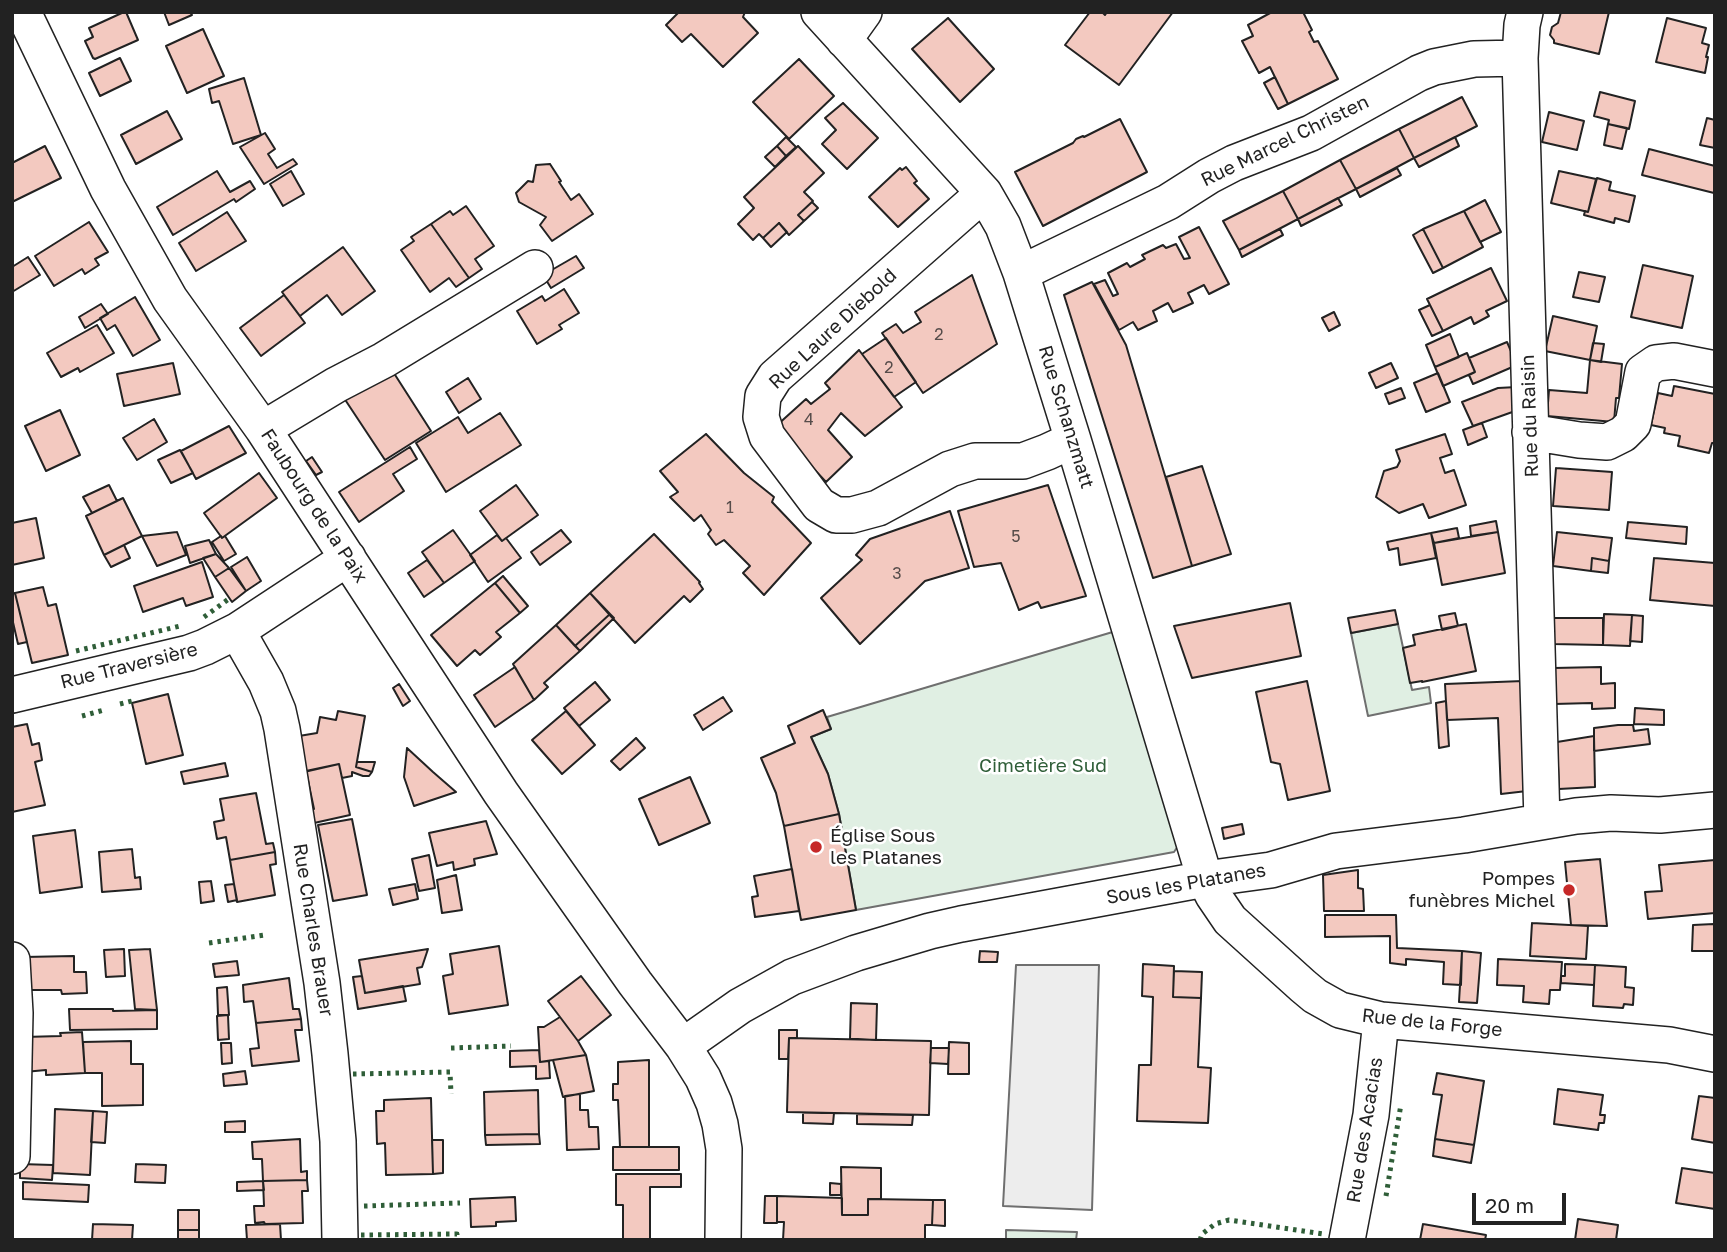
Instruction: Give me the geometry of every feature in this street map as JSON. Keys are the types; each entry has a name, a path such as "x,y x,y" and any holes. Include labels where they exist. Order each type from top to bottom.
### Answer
{"street":[{"name":"Rue Schanzmatt","path":"819,12 984,193 1003,226 1021,273 1073,440 1205,879"},
{"path":"844,40 864,12"},
{"name":"Rue du Raisin","path":"1525,12 1520,58 1542,821"},
{"name":"Faubourg de la Paix","path":"35,16 108,189 170,299 263,429 501,793 635,983 683,1046 703,1078 714,1103 724,1149 723,1240"},
{"name":"Rue Marcel Christen","path":"1021,273 1168,202 1234,163 1311,133 1419,73 1434,67 1474,59 1520,58"},
{"name":"Rue Laure Diebold","path":"984,193 775,377 762,396 761,417 767,436 819,505 836,515 852,515 878,508 950,469 975,461 1023,461 1073,440"},
{"path":"263,429 384,360 535,268"},
{"path":"1530,432 1607,442 1623,434 1633,424 1643,372 1656,363 1674,361 1715,369"},
{"name":"Rue Traversière","path":"12,695 205,648 237,631 348,558"},
{"name":"Rue Charles Brauer","path":"237,631 266,682 282,729 322,983 338,1141 340,1240"},
{"name":"Sous les Platanes","path":"683,1046 764,992 809,970 930,931 1205,879 1271,870 1336,851 1611,813 1660,815 1715,810"},
{"name":"Rue de la Forge","path":"1205,879 1230,920 1315,996 1339,1010 1381,1020 1669,1045 1715,1054"},
{"path":"12,960 15,1013 12,1156"},
{"name":"Rue des Acacias","path":"1347,1240 1371,1115 1381,1020"}],"green space":[{"path":"1398,624 1412,690 1429,687 1431,703 1368,716 1351,633"},
{"name":"Cimetière Sud","path":"1116,631 1180,843 1174,852 856,910 839,814 828,774 811,737 831,729 827,717"},
{"path":"1006,1230 1077,1232 1076,1240 1006,1240"}],"shaded area":[{"path":"1016,965 1099,965 1092,1210 1003,1206"}],"building":[{"path":"124,12 138,40 93,58 85,41 93,37 89,28"},
{"path":"164,12 190,12 192,15 169,25"},
{"path":"679,12 745,12 743,17 758,33 723,67 691,34 682,42 666,25"},
{"path":"1090,12 1102,12 1105,15 1107,12 1173,12 1119,85 1065,45"},
{"path":"1272,12 1303,12 1312,30 1309,32 1314,42 1318,41 1338,79 1288,104 1270,67 1259,73 1242,41 1253,36 1248,25"},
{"path":"1561,12 1609,12 1599,54 1554,43 1550,35"},
{"path":"948,18 994,69 960,102 912,49"},
{"path":"1667,18 1706,28 1702,43 1709,45 1705,73 1656,62"},
{"path":"203,29 224,76 187,93 166,46"},
{"path":"120,58 131,81 100,96 89,73"},
{"path":"799,59 834,96 789,139 753,102"},
{"path":"1275,77 1288,104 1278,109 1264,83"},
{"path":"244,78 261,135 233,144 219,101 212,103 209,89"},
{"path":"1600,92 1635,101 1629,129 1608,124 1609,120 1594,116"},
{"path":"1462,97 1477,126 1414,158 1399,129"},
{"path":"843,103 878,138 847,169 822,144 836,130 825,118"},
{"path":"167,111 182,139 136,164 121,135"},
{"path":"1549,112 1584,121 1577,150 1542,142"},
{"path":"1707,118 1715,120 1715,148 1700,145"},
{"path":"1120,119 1147,172 1043,226 1015,172"},
{"path":"1608,124 1627,128 1622,149 1604,145"},
{"path":"1399,129 1414,158 1356,189 1340,160"},
{"path":"265,133 275,149 268,154 277,168 293,159 297,164 264,184 240,147"},
{"path":"786,137 796,147 786,156 777,146"},
{"path":"1455,137 1459,146 1419,167 1414,158"},
{"path":"45,146 61,178 12,202 12,163"},
{"path":"777,146 786,156 775,167 765,157"},
{"path":"798,146 824,173 804,192 813,201 798,215 804,221 789,235 779,223 763,238 759,234 753,240 738,224 754,208 744,197"},
{"path":"1649,149 1715,166 1714,193 1642,175"},
{"path":"1340,160 1356,189 1298,219 1283,191"},
{"path":"550,164 571,200 579,194 593,214 552,241 540,225 546,217 519,202 516,193 528,181 533,182 536,165"},
{"path":"906,167 917,181 914,183 929,199 898,227 869,197 900,168 902,170"},
{"path":"1397,168 1401,175 1360,197 1356,189"},
{"path":"217,171 230,192 250,181 255,189 173,235 157,207"},
{"path":"291,171 304,194 283,206 270,184"},
{"path":"1559,171 1596,179 1588,212 1551,203"},
{"path":"1597,178 1611,182 1609,190 1635,196 1629,222 1615,218 1614,223 1584,215 1585,211 1588,212"},
{"path":"1283,191 1298,219 1239,250 1223,221"},
{"path":"1338,198 1342,205 1301,226 1298,219"},
{"path":"1485,200 1501,232 1480,242 1464,211"},
{"path":"812,202 818,208 804,221 798,215"},
{"path":"466,206 494,246 475,259 482,269 469,278 431,224 450,211 453,215"},
{"path":"1464,211 1483,247 1443,268 1423,229"},
{"path":"227,212 246,241 196,271 179,243"},
{"path":"89,222 108,252 95,259 99,265 85,274 82,269 54,286 35,256"},
{"path":"779,223 787,232 771,247 763,238"},
{"path":"431,224 469,278 456,287 449,278 430,292 401,250 414,241 411,237"},
{"path":"1199,227 1229,284 1209,294 1204,285 1188,293 1193,303 1173,312 1168,303 1153,311 1157,321 1138,330 1133,322 1119,330 1094,284 1105,280 1113,296 1118,294 1108,273 1127,263 1130,267 1145,259 1142,255 1163,245 1166,248 1176,244 1184,259 1190,258 1179,237"},
{"path":"1280,229 1283,235 1242,257 1239,250"},
{"path":"1423,229 1443,268 1433,273 1413,235"},
{"path":"343,247 375,291 342,315 327,295 300,316 282,292"},
{"path":"576,256 584,268 551,288 543,275"},
{"path":"28,257 40,275 12,292 12,267"},
{"path":"1643,265 1693,276 1682,328 1631,317"},
{"path":"1491,268 1507,301 1486,311 1489,316 1474,324 1471,317 1443,331 1427,299"},
{"path":"1579,272 1605,277 1599,302 1573,297"},
{"path":"972,275 997,344 923,393 882,333 896,324 903,333 921,322 915,312"},
{"path":"1092,282 1126,345 1192,566 1153,578 1064,295"},
{"path":"564,289 579,313 559,325 562,329 537,344 517,311 542,296 545,301"},
{"path":"284,295 305,323 261,356 240,328"},
{"path":"135,297 160,340 133,356 115,325 107,330 100,318"},
{"path":"101,304 108,314 85,328 79,317"},
{"path":"1430,305 1443,331 1432,336 1419,310"},
{"path":"1334,312 1340,325 1329,331 1322,318"},
{"path":"1553,316 1597,326 1590,360 1545,351"},
{"path":"97,325 114,353 80,372 78,368 61,377 47,353"},
{"path":"1450,334 1459,357 1435,367 1426,345"},
{"path":"886,338 916,382 894,397 862,354"},
{"path":"1507,342 1517,365 1473,384 1469,375 1475,372 1469,358"},
{"path":"1593,343 1604,344 1601,362 1590,360"},
{"path":"859,350 902,407 865,436 841,413 828,430 852,457 826,482 775,427 806,399 811,404 830,389 825,383"},
{"path":"1467,353 1475,372 1443,386 1435,367"},
{"path":"1590,360 1622,364 1614,422 1547,416 1549,390 1587,393"},
{"path":"173,363 180,394 124,406 117,374"},
{"path":"1391,363 1398,378 1376,388 1369,373"},
{"path":"390,367 431,431 385,460 340,392"},
{"path":"1438,373 1450,402 1426,412 1414,383"},
{"path":"468,378 481,399 459,413 446,392"},
{"path":"1674,386 1715,394 1715,443 1712,443 1709,453 1678,446 1680,436 1664,433 1665,428 1651,425 1658,393 1672,396"},
{"path":"1517,387 1518,410 1473,426 1462,402 1498,388"},
{"path":"1401,388 1405,398 1389,404 1385,394"},
{"path":"60,410 80,455 46,471 25,426"},
{"path":"500,413 521,445 446,492 416,443 458,417 468,433"},
{"path":"154,419 167,442 137,460 123,438"},
{"path":"1482,423 1487,437 1468,445 1463,430"},
{"path":"229,426 246,453 196,479 181,451"},
{"path":"706,434 744,473 774,497 772,502 811,543 764,595 743,573 750,566 724,540 716,545 708,534 711,530 701,515 694,521 670,497 678,492 660,471"},
{"path":"1445,434 1452,454 1440,458 1445,473 1454,470 1466,505 1429,518 1423,504 1399,513 1376,497 1384,471 1397,467 1400,461 1396,450"},
{"path":"410,447 417,459 393,474 404,491 359,522 339,492"},
{"path":"180,450 193,473 171,483 158,460"},
{"path":"312,457 322,472 316,475 306,461"},
{"path":"1202,466 1231,554 1192,566 1166,477"},
{"path":"1556,468 1612,472 1609,510 1553,506"},
{"path":"259,473 277,498 222,538 204,513"},
{"path":"109,485 117,501 92,513 83,497"},
{"path":"516,485 538,515 502,541 480,511"},
{"path":"1048,485 1086,596 1041,608 1038,602 1019,610 1001,563 974,567 958,511"},
{"path":"123,498 142,536 104,555 86,516"},
{"path":"950,511 969,568 925,581 860,644 821,598 862,560 856,555 870,539"},
{"path":"36,518 44,558 12,565 12,523"},
{"path":"1496,521 1498,532 1471,536 1470,526"},
{"path":"1628,522 1687,527 1686,544 1626,538"},
{"path":"1457,528 1459,538 1434,543 1431,533"},
{"path":"453,530 475,561 444,583 422,552"},
{"path":"561,530 571,542 540,565 531,552"},
{"path":"177,532 186,555 157,566 142,536"},
{"path":"1498,532 1505,573 1442,585 1434,543"},
{"path":"1557,532 1612,538 1609,561 1592,558 1591,571 1553,566"},
{"path":"1431,533 1436,558 1400,565 1398,548 1389,550 1387,542"},
{"path":"654,534 700,582 703,589 690,602 684,596 635,643 590,593"},
{"path":"497,535 502,541 506,538 521,558 488,582 470,555"},
{"path":"225,536 236,554 224,561 212,542"},
{"path":"209,540 216,554 190,563 185,546"},
{"path":"124,545 130,558 111,567 104,555"},
{"path":"216,554 229,568 215,577 203,558"},
{"path":"247,557 261,581 246,591 231,567"},
{"path":"1592,558 1609,561 1608,573 1591,571"},
{"path":"1654,558 1715,563 1715,606 1650,600"},
{"path":"427,560 444,583 424,597 408,573"},
{"path":"202,562 213,597 186,606 183,598 143,612 134,586"},
{"path":"229,568 246,591 232,602 215,577"},
{"path":"503,576 528,606 520,613 495,583"},
{"path":"495,583 520,613 496,632 501,637 480,655 475,650 457,666 431,635"},
{"path":"43,587 48,606 56,604 68,655 32,663 15,593"},
{"path":"15,593 27,642 18,644 12,618 12,594"},
{"path":"590,593 610,614 575,646 556,625"},
{"path":"1290,603 1301,656 1192,678 1174,626"},
{"path":"1395,610 1398,624 1351,633 1348,618"},
{"path":"1455,613 1458,626 1442,630 1439,616"},
{"path":"610,614 614,618 580,651 575,646"},
{"path":"1604,614 1632,615 1630,646 1603,645"},
{"path":"1632,615 1643,616 1642,642 1630,641"},
{"path":"1552,618 1603,618 1603,645 1552,644"},
{"path":"1466,624 1476,671 1410,683 1403,648 1415,645 1413,635"},
{"path":"556,625 580,651 544,683 548,687 534,700 513,664"},
{"path":"515,667 534,700 495,727 474,695"},
{"path":"1601,667 1601,684 1615,683 1615,708 1592,709 1592,703 1554,704 1554,668"},
{"path":"1307,681 1330,791 1288,800 1280,764 1271,762 1256,692"},
{"path":"1523,681 1527,791 1501,794 1498,718 1447,720 1445,684"},
{"path":"595,682 610,700 579,726 564,708"},
{"path":"399,684 410,701 403,706 393,688"},
{"path":"168,694 183,755 146,764 132,703"},
{"path":"723,697 732,711 703,730 694,715"},
{"path":"1446,701 1449,746 1439,748 1436,703"},
{"path":"1635,708 1664,710 1664,725 1634,724"},
{"path":"823,710 831,729 811,737 828,774 839,814 784,826 776,793 761,758 795,743 788,726"},
{"path":"338,711 365,716 356,767 372,772 369,776 352,772 352,776 342,778 339,764 304,772 299,736 317,733 320,717 336,720"},
{"path":"566,711 595,745 562,774 532,740"},
{"path":"27,724 32,745 39,743 42,760 35,762 45,805 12,812 12,727"},
{"path":"1633,725 1634,731 1648,729 1650,744 1594,751 1594,728"},
{"path":"1594,736 1595,787 1559,789 1557,742"},
{"path":"636,738 645,748 620,770 611,761"},
{"path":"407,748 456,792 414,806 404,777"},
{"path":"357,762 375,762 372,772 356,767"},
{"path":"225,763 228,776 184,784 181,772"},
{"path":"339,764 350,815 314,823 311,809 314,809 306,771"},
{"path":"690,777 710,823 659,845 639,799"},
{"path":"256,793 266,844 273,843 275,852 230,860 226,837 217,839 214,822 224,820 220,799"},
{"name":"Église Sous les Platanes","path":"839,814 856,910 801,920 784,826"},
{"path":"352,819 367,895 333,901 318,825"},
{"path":"486,821 497,854 474,859 475,865 454,870 453,862 437,866 429,833"},
{"path":"1242,824 1244,834 1224,839 1222,828"},
{"path":"75,830 82,887 40,893 33,836"},
{"path":"132,849 135,878 140,877 141,889 102,892 99,852"},
{"path":"275,852 276,864 270,865 275,895 237,902 230,860"},
{"path":"429,855 435,888 419,891 412,859"},
{"path":"1600,859 1607,926 1571,925 1565,862"},
{"path":"1715,860 1715,913 1648,919 1645,892 1662,891 1659,865"},
{"path":"792,869 799,911 755,917 752,897 758,896 754,876"},
{"path":"1358,870 1358,888 1363,889 1364,911 1324,911 1323,875"},
{"path":"456,875 462,910 442,913 437,880"},
{"path":"211,881 214,901 201,903 199,882"},
{"path":"234,884 237,900 228,902 225,885"},
{"path":"415,884 418,899 393,905 389,889"},
{"path":"1325,915 1396,915 1397,948 1462,951 1461,985 1443,984 1444,962 1406,959 1406,965 1390,963 1390,936 1325,937"},
{"path":"1532,923 1588,926 1586,959 1530,956"},
{"path":"1714,924 1715,951 1692,951 1693,925"},
{"path":"499,946 508,1005 449,1014 443,976 453,974 450,954"},
{"path":"124,949 125,976 106,977 104,950"},
{"path":"150,949 157,1010 135,1009 129,950"},
{"path":"428,949 422,967 417,968 420,984 365,993 359,960"},
{"path":"980,951 998,952 997,962 979,962"},
{"path":"1462,951 1481,953 1477,1003 1459,1002"},
{"path":"74,956 74,972 86,972 87,993 62,994 61,990 25,990 24,957"},
{"path":"1498,959 1562,962 1560,990 1550,990 1549,1004 1523,1002 1524,986 1497,985"},
{"path":"237,961 239,975 215,977 213,964"},
{"path":"1143,964 1174,966 1173,997 1201,998 1198,1067 1211,1068 1208,1123 1137,1121 1139,1065 1151,1065 1153,997 1142,996"},
{"path":"1565,964 1595,965 1594,985 1561,983 1561,976 1565,976"},
{"path":"1595,965 1626,967 1625,987 1634,988 1633,1005 1624,1004 1623,1008 1593,1006"},
{"path":"1174,971 1202,972 1201,998 1173,997"},
{"path":"362,976 365,993 403,986 406,1001 358,1009 353,977"},
{"path":"581,976 611,1015 578,1041 548,1001"},
{"path":"289,978 293,1009 299,1009 301,1019 256,1023 253,1001 244,1002 243,985"},
{"path":"227,987 229,1015 218,1015 217,988"},
{"path":"851,1003 877,1004 876,1040 850,1039"},
{"path":"69,1009 157,1010 157,1029 70,1030"},
{"path":"228,1015 229,1039 218,1040 217,1016"},
{"path":"560,1017 586,1055 540,1062 538,1027 544,1027"},
{"path":"301,1019 302,1030 295,1030 299,1061 252,1066 250,1049 259,1048 256,1023"},
{"path":"779,1030 797,1030 797,1038 789,1038 788,1059 779,1059"},
{"path":"82,1032 85,1073 46,1075 46,1070 24,1072 24,1037 61,1036 60,1033"},
{"path":"789,1038 931,1041 929,1115 787,1112"},
{"path":"131,1041 131,1064 143,1064 143,1105 102,1106 102,1073 85,1073 83,1042"},
{"path":"949,1042 969,1043 969,1074 948,1074"},
{"path":"221,1043 231,1043 232,1063 222,1064"},
{"path":"931,1048 949,1048 948,1064 930,1063"},
{"path":"539,1050 540,1062 549,1061 550,1078 536,1079 536,1066 510,1067 510,1051"},
{"path":"586,1055 594,1091 563,1097 553,1060"},
{"path":"649,1060 649,1147 620,1147 618,1100 613,1100 613,1084 618,1084 618,1062"},
{"path":"245,1071 247,1084 224,1086 223,1074"},
{"path":"1437,1073 1484,1081 1474,1145 1435,1139 1442,1095 1433,1094"},
{"path":"1558,1089 1603,1095 1600,1115 1605,1115 1604,1123 1599,1123 1598,1130 1554,1124"},
{"path":"538,1090 539,1134 485,1135 484,1092"},
{"path":"580,1094 580,1110 588,1110 589,1127 598,1127 599,1149 567,1150 565,1096"},
{"path":"1699,1096 1715,1098 1715,1143 1692,1139"},
{"path":"431,1098 433,1174 386,1175 385,1143 377,1144 376,1111 384,1111 384,1100"},
{"path":"55,1109 93,1111 90,1175 53,1173"},
{"path":"93,1111 107,1112 105,1143 91,1142"},
{"path":"803,1113 834,1113 833,1124 803,1123"},
{"path":"857,1114 913,1115 912,1125 857,1124"},
{"path":"245,1121 245,1132 225,1132 225,1122"},
{"path":"539,1134 540,1144 486,1145 485,1135"},
{"path":"300,1139 301,1172 307,1171 307,1180 263,1181 262,1159 253,1159 252,1142"},
{"path":"1435,1139 1474,1145 1471,1163 1433,1156"},
{"path":"432,1140 443,1140 443,1173 433,1174"},
{"path":"613,1147 679,1147 679,1170 613,1170"},
{"path":"20,1164 53,1165 52,1180 20,1178"},
{"path":"136,1164 166,1165 165,1183 135,1182"},
{"path":"841,1167 881,1168 881,1199 868,1199 868,1215 842,1215"},
{"path":"1682,1168 1715,1173 1715,1209 1676,1203"},
{"path":"616,1174 681,1174 681,1187 650,1187 650,1240 623,1240 623,1205 616,1205"},
{"path":"307,1180 308,1191 302,1191 303,1223 255,1223 254,1206 264,1206 263,1181"},
{"path":"263,1181 264,1190 237,1191 237,1182"},
{"path":"23,1182 89,1185 88,1202 23,1199"},
{"path":"830,1183 841,1184 841,1195 830,1195"},
{"path":"765,1196 777,1196 777,1223 764,1223"},
{"path":"777,1196 842,1198 842,1215 868,1215 868,1199 933,1200 932,1225 925,1225 925,1240 783,1240 784,1222 777,1222"},
{"path":"515,1197 516,1221 496,1222 496,1226 471,1227 470,1199"},
{"path":"933,1200 945,1200 945,1226 932,1225"},
{"path":"178,1210 199,1210 199,1230 178,1230"},
{"path":"1578,1219 1618,1225 1616,1240 1575,1240"},
{"path":"93,1224 133,1225 132,1240 92,1240"},
{"path":"280,1224 281,1240 247,1240 246,1225"},
{"path":"1423,1224 1486,1235 1485,1240 1420,1240"},
{"path":"178,1230 199,1230 199,1240 178,1240"}],"hedge":[{"path":"204,617 230,598"},
{"path":"76,651 180,626"},
{"path":"120,704 132,701"},
{"path":"82,716 104,710"},
{"path":"209,943 265,935"},
{"path":"451,1048 511,1046"},
{"path":"353,1074 450,1072 451,1094"},
{"path":"1386,1196 1401,1104"},
{"path":"364,1206 460,1203"},
{"path":"1200,1240 1202,1234 1215,1224 1229,1220 1324,1234"},
{"path":"361,1235 457,1234 457,1240"}],"place":[{"name":"Église Sous les Platanes","path":"816,847"},
{"name":"Pompes funèbres Michel","path":"1569,890"}]}
